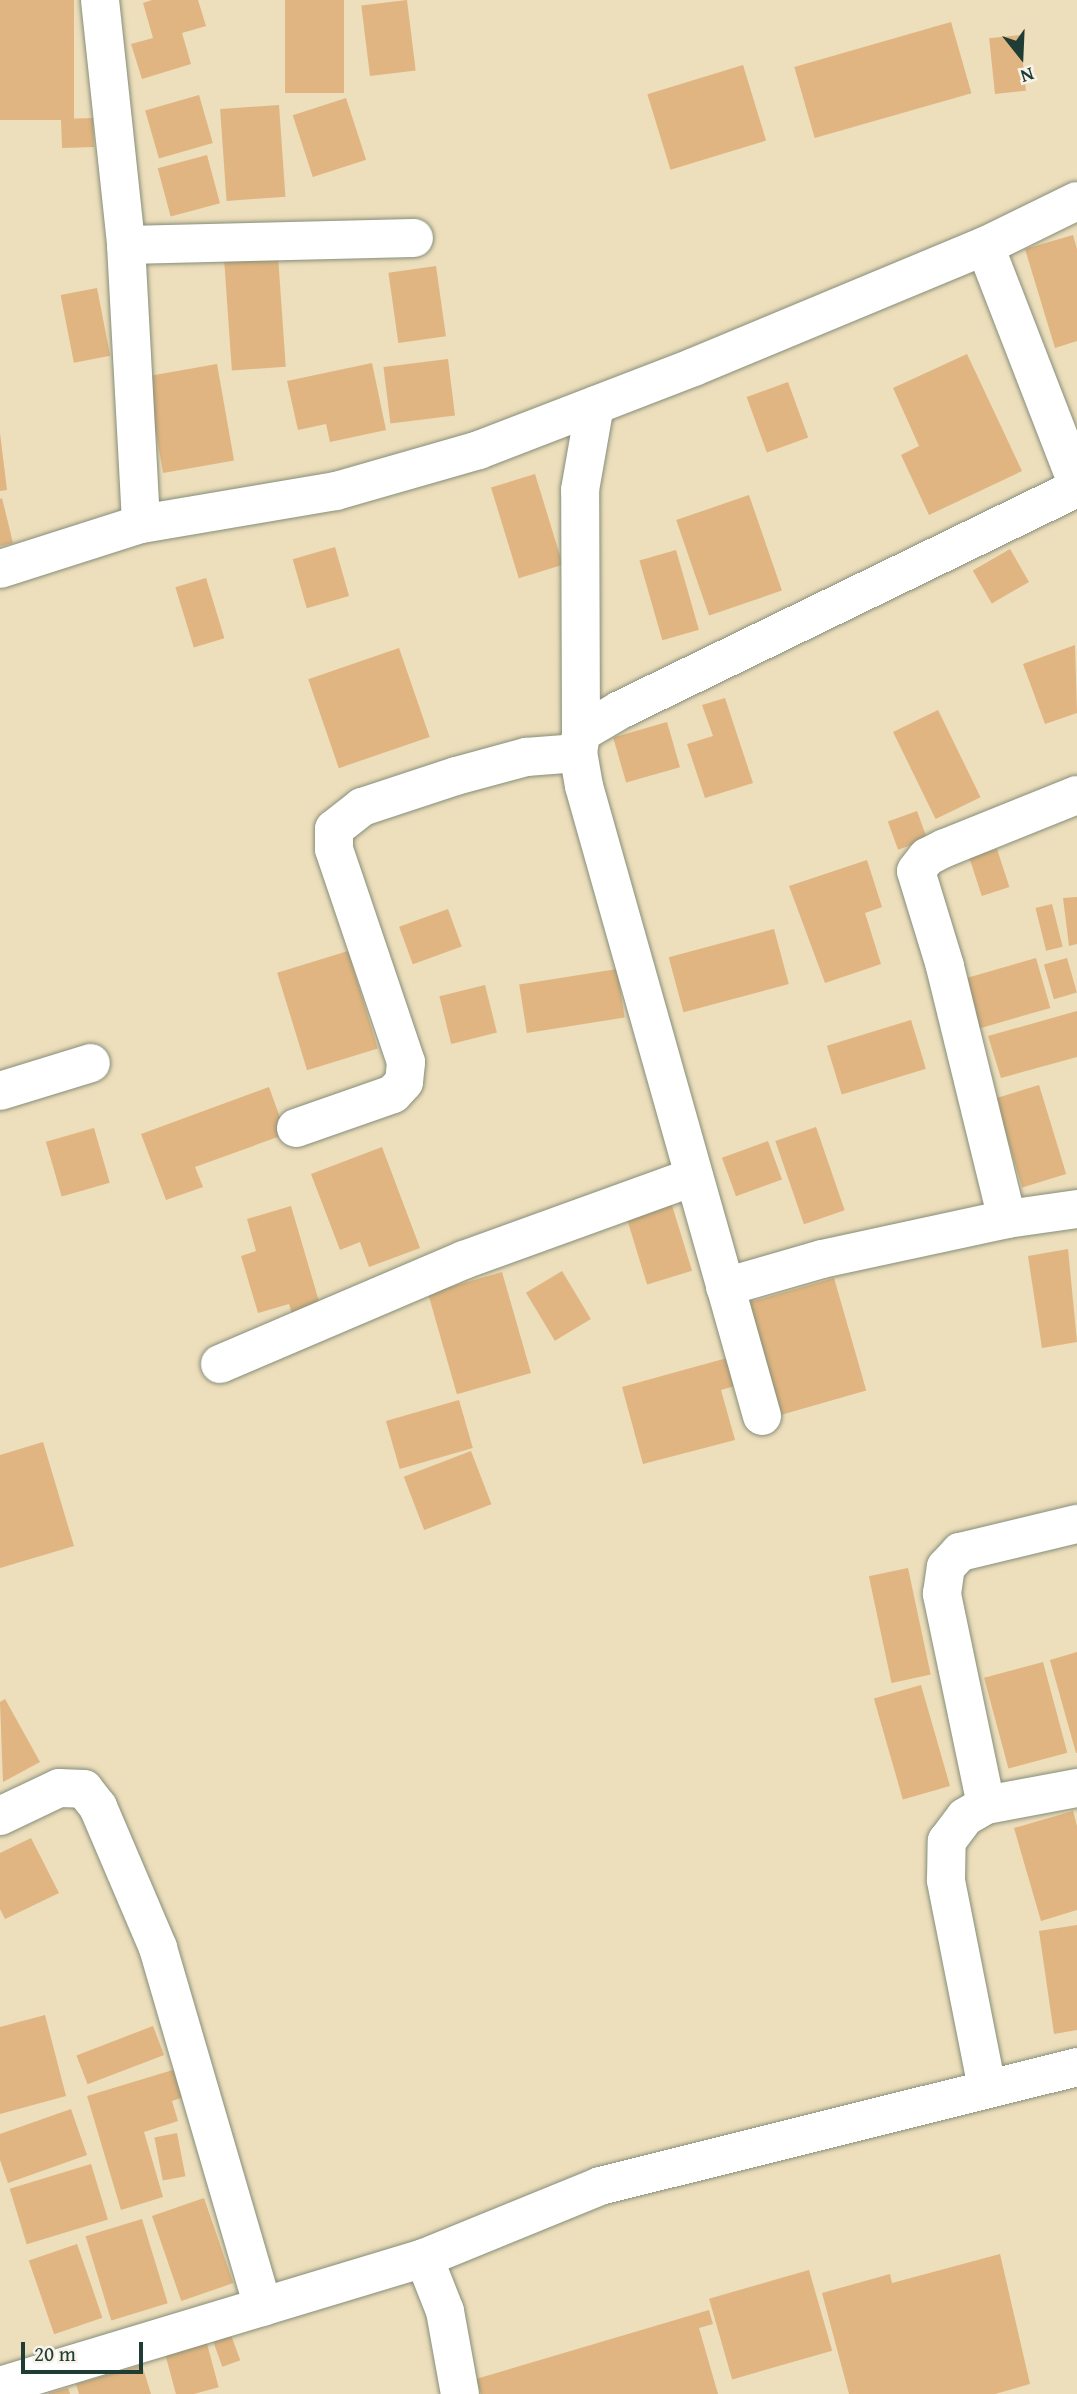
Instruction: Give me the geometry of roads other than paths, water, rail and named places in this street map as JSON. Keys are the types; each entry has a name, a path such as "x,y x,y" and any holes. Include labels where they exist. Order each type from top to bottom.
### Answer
{"street":[{"path":"100,0 126,245 141,524"},
{"path":"0,569 141,524 336,491 479,450 985,246 1077,201"},
{"path":"126,245 414,238"},
{"path":"296,1128 393,1094 404,1082 406,1062 334,849 334,829 362,807 456,776 579,743 1077,485 985,246"},
{"path":"595,405 580,490 579,743 693,1177 762,1416"},
{"path":"1007,1219 945,966 916,870 926,857 945,848 1077,795"},
{"path":"0,1091 90,1063"},
{"path":"220,1364 464,1260 693,1177"},
{"path":"725,1287 822,1259 1007,1219 1077,1209"},
{"path":"986,1805 942,1594 946,1567 960,1552 1077,1524"},
{"path":"0,1816 60,1788 84,1789 98,1807 158,1948 263,2307"},
{"path":"987,2088 946,1880 947,1841 965,1816 986,1805 1077,1788"},
{"path":"0,2386 424,2258 600,2186 1077,2067"},
{"path":"424,2258 445,2311 460,2394"}]}
